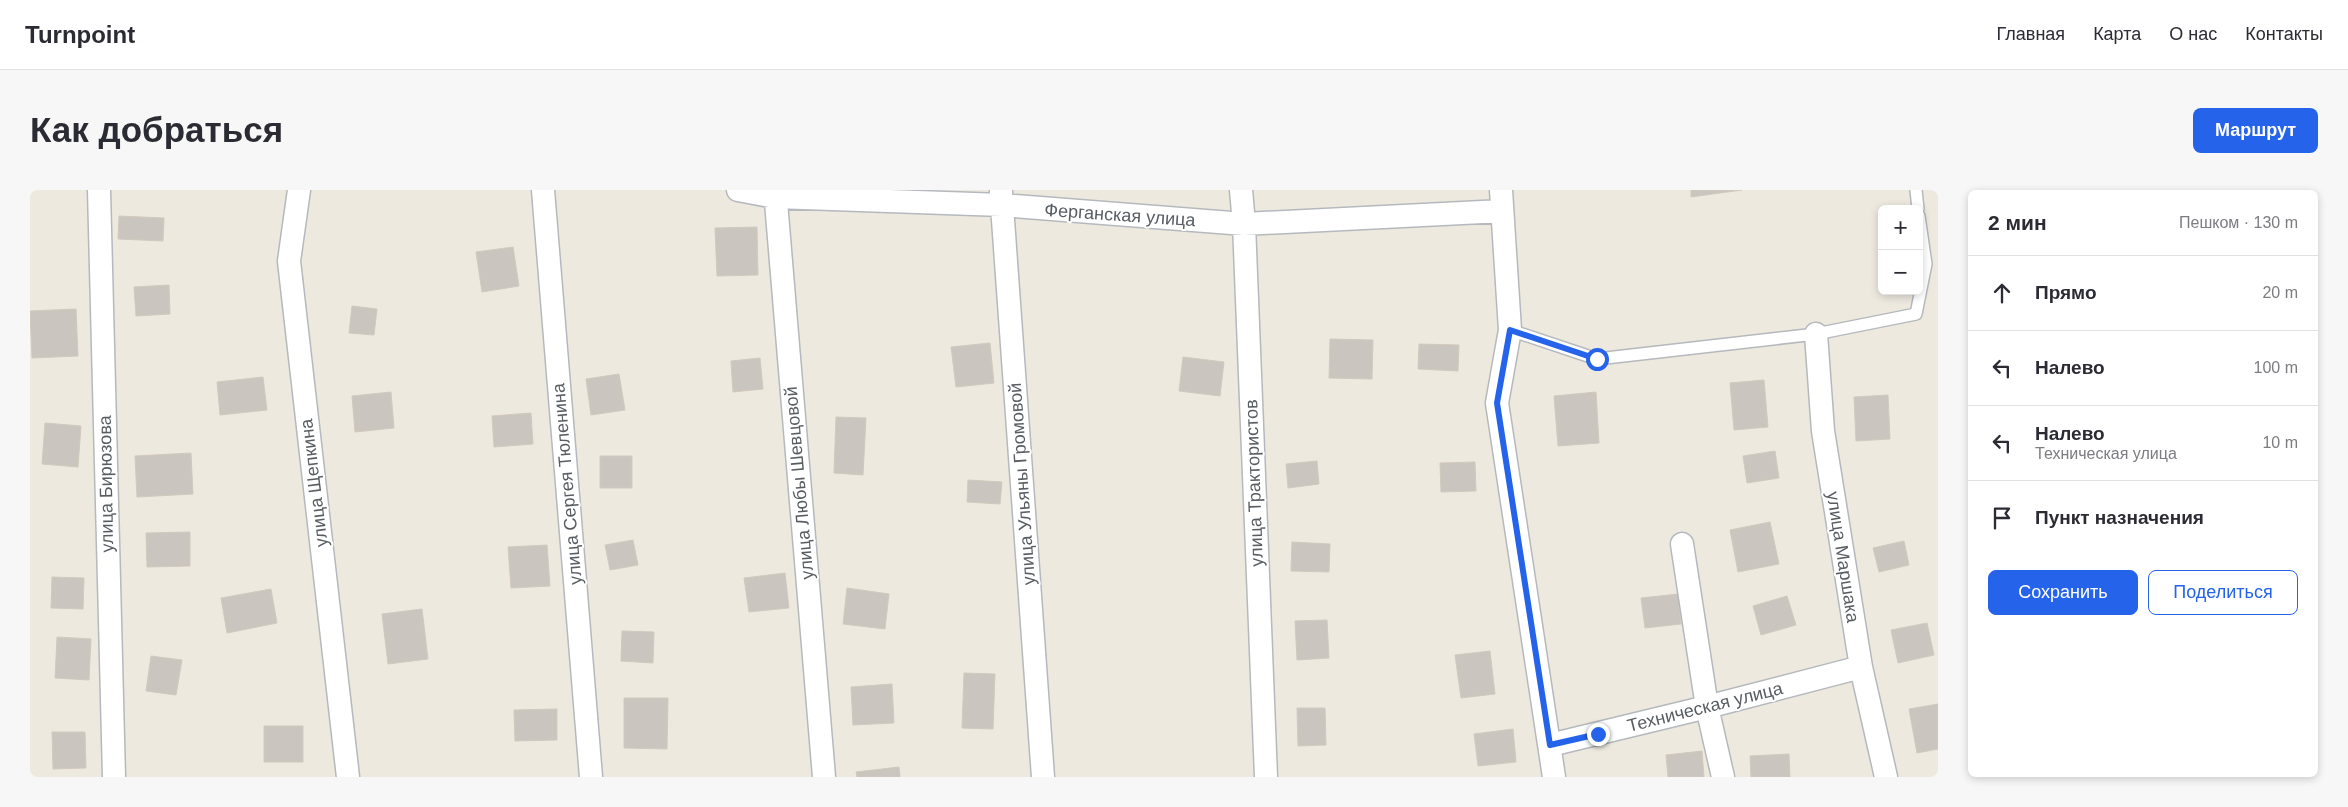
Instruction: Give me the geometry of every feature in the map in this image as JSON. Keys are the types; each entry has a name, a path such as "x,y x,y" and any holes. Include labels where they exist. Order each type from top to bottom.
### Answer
{"street":[{"name":"улица Бирюзова","path":"99,190 114,777"},
{"name":"улица Щепкина","path":"299,190 289,261 348,777"},
{"name":"улица Сергея Тюленина","path":"543,190 591,777"},
{"name":"Ферганская улица","path":"738,190 775,193 1001,198 1244,224 1502,201"},
{"name":"улица Трактористов","path":"1241,190 1244,224 1266,777"},
{"name":"улица Любы Шевцовой","path":"775,193 824,777"},
{"name":"улица Ульяны Громовой","path":"1001,198 1043,777"},
{"path":"1502,201 1510,330 1497,403 1554,777"},
{"name":"улица Маршака","path":"1816,334 1823,431 1861,667 1886,777"},
{"path":"1682,544 1707,707 1722,777"},
{"name":"Техническая улица","path":"1550,745 1861,667"}],"lane":[{"path":"1916,190 1918,205"},
{"path":"1510,330 1597,359 1816,334 1916,314 1926,264 1923,243"}],"building":[{"path":"1691,190 1742,190 1691,197"},
{"path":"119,216 164,218 163,241 118,239"},
{"path":"757,227 758,275 717,276 715,228"},
{"path":"513,247 519,286 482,292 476,252"},
{"path":"169,285 170,314 136,316 134,287"},
{"path":"352,306 377,309 374,335 349,333"},
{"path":"76,309 78,356 32,358 30,311"},
{"path":"1330,339 1373,340 1372,379 1329,378"},
{"path":"990,343 994,383 956,387 951,347"},
{"path":"1419,344 1459,345 1458,371 1418,369"},
{"path":"1183,357 1224,362 1220,396 1179,391"},
{"path":"760,358 763,389 733,392 731,361"},
{"path":"619,374 625,410 591,415 586,379"},
{"path":"263,377 267,410 220,415 217,382"},
{"path":"1764,380 1768,427 1734,430 1730,383"},
{"path":"391,392 394,428 355,432 352,396"},
{"path":"1596,392 1599,443 1558,446 1554,396"},
{"path":"1888,395 1890,439 1856,441 1854,397"},
{"path":"531,413 533,444 494,447 492,416"},
{"path":"836,417 866,418 863,475 834,473"},
{"path":"45,423 81,426 78,467 42,464"},
{"path":"1775,451 1779,478 1747,483 1743,456"},
{"path":"191,453 193,494 137,497 135,456"},
{"path":"600,456 632,456 632,488 600,488"},
{"path":"1317,461 1319,484 1288,488 1286,464"},
{"path":"1475,462 1476,491 1441,492 1440,463"},
{"path":"968,480 1002,482 1000,504 967,502"},
{"path":"1770,522 1779,564 1738,572 1730,530"},
{"path":"190,532 190,566 147,567 146,533"},
{"path":"633,540 638,565 610,570 605,545"},
{"path":"1904,541 1909,565 1879,572 1873,548"},
{"path":"1292,542 1330,544 1329,572 1291,571"},
{"path":"547,545 550,586 511,588 508,547"},
{"path":"785,573 789,608 749,612 744,578"},
{"path":"52,577 84,578 83,609 51,608"},
{"path":"847,588 889,594 885,629 843,624"},
{"path":"271,589 277,623 227,633 221,598"},
{"path":"1678,594 1681,624 1645,628 1641,598"},
{"path":"1787,596 1796,625 1761,635 1753,606"},
{"path":"422,609 428,659 388,664 382,614"},
{"path":"1327,620 1329,658 1297,660 1295,621"},
{"path":"1927,623 1934,655 1898,663 1891,630"},
{"path":"622,631 654,632 653,663 621,661"},
{"path":"57,637 91,639 89,680 55,678"},
{"path":"1490,651 1495,694 1461,698 1455,655"},
{"path":"151,656 182,660 176,695 146,691"},
{"path":"964,673 995,674 993,729 962,728"},
{"path":"892,684 894,723 853,725 851,687"},
{"path":"624,698 668,698 667,749 624,748"},
{"path":"1938,704 1938,749 1917,753 1909,709"},
{"path":"1297,708 1325,708 1326,745 1298,746"},
{"path":"557,709 557,740 515,741 514,710"},
{"path":"264,726 303,726 303,762 264,762"},
{"path":"1513,729 1516,762 1478,766 1474,734"},
{"path":"52,732 85,732 86,768 53,769"},
{"path":"1702,751 1704,777 1668,777 1666,755"},
{"path":"1789,754 1790,777 1751,777 1750,756"},
{"path":"899,767 900,777 857,777 856,772"}],"route":[{"path":"1597,359 1510,330 1497,403 1550,745 1598,734"}]}
